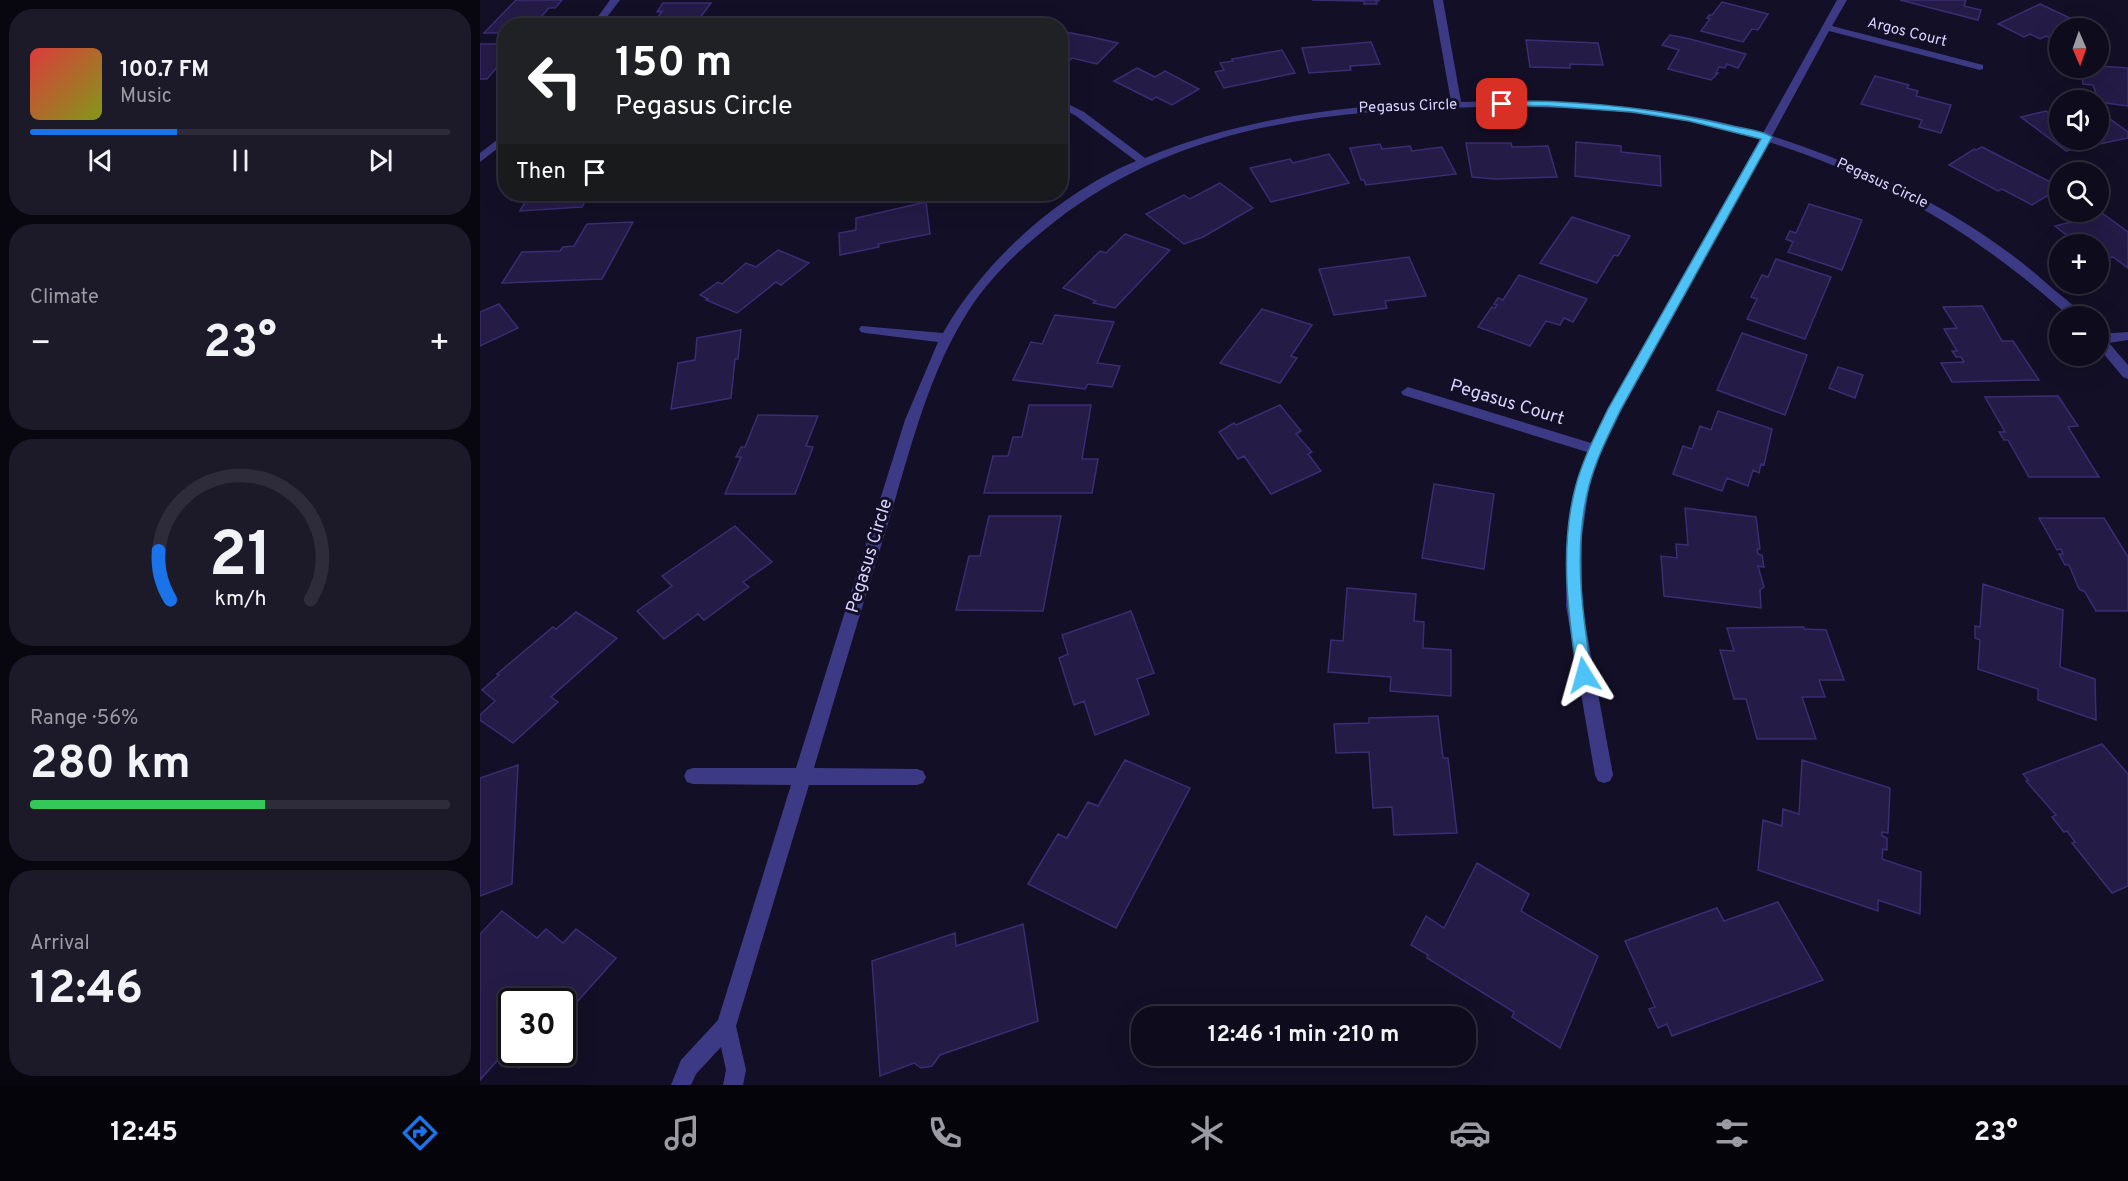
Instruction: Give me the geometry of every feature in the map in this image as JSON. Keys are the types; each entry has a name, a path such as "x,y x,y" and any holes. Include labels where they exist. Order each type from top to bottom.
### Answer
{"street":[{"path":"601,18 615,0"},
{"path":"1438,0 1457,105"},
{"path":"1604,775 1574,606 1576,527 1582,487 1595,449 1615,409 1842,0"},
{"name":"Argos Court","path":"1827,28 1980,67"},
{"name":"Pegasus Circle","path":"681,1085 688,1067 726,1026 912,420 946,338 979,287 1040,227 1070,203 1142,161 1202,137 1286,117 1381,106 1547,104 1632,110 1682,117 1767,137 1868,176 1940,212 2030,274 2065,306"},
{"path":"1068,107 1142,161"},
{"path":"480,159 498,143"},
{"path":"865,329 946,338"},
{"path":"2109,338 2128,336"},
{"path":"2109,351 2128,374"},
{"name":"Pegasus Court","path":"1408,392 1595,449"},
{"path":"693,776 917,777"},
{"name":"Pegasus Circle","path":"726,1026 736,1070 733,1085"}],"building":[{"path":"516,0 562,0 555,8 549,8 541,17 499,18"},
{"path":"1312,0 1379,1 1376,1 1377,4 1364,4 1364,1"},
{"path":"1900,0 1966,0 1964,6 1981,10 1978,20"},
{"path":"1722,2 1768,14 1758,30 1752,29 1743,42 1701,31 1710,19 1707,18 1709,15 1712,15"},
{"path":"663,3 711,3 700,18 657,18 662,11 657,12"},
{"path":"2040,4 2070,18 2049,18 2049,37 2046,36 2040,39 2030,34 2024,37 1998,24"},
{"path":"498,19 498,33 484,33"},
{"path":"1068,32 1118,43 1097,64 1072,58 1069,61"},
{"path":"1670,35 1746,54 1738,68 1727,64 1725,68 1719,67 1716,73 1718,73 1711,80 1668,69 1679,50 1662,45"},
{"path":"1526,40 1598,43 1603,65 1570,64 1570,68 1530,67"},
{"path":"1371,42 1380,64 1350,66 1351,70 1309,73 1302,48"},
{"path":"480,44 498,44 498,66 487,79 480,79"},
{"path":"1282,50 1295,73 1224,88 1215,72 1224,70 1220,63 1233,61 1232,59"},
{"path":"2109,67 2128,68 2128,106 2109,103 2109,90 2095,90 2093,85 2083,84 2082,78 2109,78"},
{"path":"1137,68 1155,77 1165,71 1199,89 1172,105 1156,97 1152,100 1114,81"},
{"path":"1875,76 1909,85 1907,88 1918,91 1916,96 1951,105 1941,133 1919,127 1922,120 1861,104"},
{"path":"2046,111 2049,113 2049,138 2021,117"},
{"path":"2109,118 2128,132 2128,138 2109,142"},
{"path":"1576,142 1621,146 1621,152 1660,156 1661,186 1575,176"},
{"path":"1466,143 1511,143 1512,147 1548,146 1557,177 1495,179 1472,177"},
{"path":"1380,144 1382,149 1410,146 1412,151 1442,147 1456,174 1366,185 1364,180 1361,180 1350,148"},
{"path":"1982,147 2049,181 2049,195 2032,205 2002,189 1998,191 1949,165 1974,149"},
{"path":"1329,154 1349,183 1271,202 1250,168 1290,159 1293,163"},
{"path":"1220,183 1253,208 1203,237 1184,244 1146,214 1184,195 1190,199"},
{"path":"526,201 585,201 582,207 520,211"},
{"path":"926,202 930,234 878,244 879,247 840,255 839,233 856,230 856,218"},
{"path":"1809,204 1862,220 1842,270 1788,252 1793,242 1786,239 1790,231 1796,233"},
{"path":"1572,217 1630,236 1618,256 1614,255 1597,283 1540,263"},
{"path":"2109,218 2128,232 2128,268 2113,257 2109,258 2109,234 2065,234 2055,226 2070,222 2109,222"},
{"path":"633,222 602,279 502,283 522,252 560,251 563,247 574,246 587,224"},
{"path":"1125,234 1170,250 1115,308 1093,303 1096,301 1063,288 1100,251 1106,253"},
{"path":"778,250 809,263 781,285 776,282 737,313 706,300 708,299 700,295 718,282 722,284 746,263 756,267"},
{"path":"1409,257 1426,296 1385,301 1387,308 1334,315 1319,269"},
{"path":"1776,259 1831,277 1805,339 1747,319 1757,299 1751,297 1762,275 1768,277"},
{"path":"1519,275 1587,299 1573,322 1564,318 1560,325 1546,321 1530,346 1478,327 1492,307 1495,308 1497,305 1494,304 1498,298 1503,300"},
{"path":"499,304 518,328 480,346 480,312"},
{"path":"1982,306 2002,341 2013,341 2039,380 1952,382 1941,363 1964,362 1952,351 1957,351 1944,329 1957,328 1943,307"},
{"path":"1262,309 1312,325 1291,356 1297,358 1280,383 1220,363"},
{"path":"1055,315 1114,322 1097,363 1120,366 1112,387 1088,384 1085,389 1013,380 1031,342 1042,344"},
{"path":"741,330 731,398 671,409 678,363 695,360 697,338"},
{"path":"1742,333 1807,355 1785,415 1717,390"},
{"path":"1838,367 1863,375 1855,398 1829,388"},
{"path":"2058,396 2078,426 2068,427 2099,477 2029,477 2008,440 2004,440 1999,432 2005,432 1985,397"},
{"path":"1029,405 1091,405 1082,459 1098,459 1092,493 984,493 993,456 1008,456 1013,437 1022,437"},
{"path":"1280,405 1301,431 1296,434 1312,452 1308,454 1321,471 1271,494 1244,456 1238,459 1219,432 1234,423 1236,425"},
{"path":"1718,411 1772,429 1764,465 1761,464 1759,473 1753,470 1748,486 1727,478 1722,491 1673,474 1683,446 1692,449 1700,426 1711,430"},
{"path":"758,415 818,416 806,446 813,447 795,494 725,494 741,457 736,457 741,447 745,447"},
{"path":"1434,484 1494,494 1484,569 1422,558"},
{"path":"1685,508 1756,517 1760,549 1757,549 1758,554 1762,555 1764,567 1758,566 1764,587 1760,590 1761,608 1664,596 1661,556 1677,558 1676,544 1688,545"},
{"path":"989,516 1061,516 1043,611 956,610 969,556 980,556"},
{"path":"2039,518 2104,518 2128,557 2128,611 2096,611 2085,592 2079,589 2069,565 2065,565 2059,554 2063,554 2061,549 2057,550"},
{"path":"735,526 772,562 743,582 749,587 704,620 698,614 664,639 637,611 672,586 662,576"},
{"path":"1983,584 2063,610 2060,667 2095,679 2096,720 2038,700 2038,689 1978,669 1980,640 1975,638 1975,626 1980,627"},
{"path":"1347,588 1416,594 1414,621 1424,622 1423,648 1451,650 1451,696 1390,691 1391,677 1328,672 1331,640 1343,641"},
{"path":"1131,611 1154,673 1137,679 1149,714 1095,735 1084,701 1074,705 1059,658 1068,654 1062,635"},
{"path":"576,612 617,638 551,697 558,702 513,743 480,720 480,715 495,701 482,690 499,675 497,674 553,627 556,629"},
{"path":"1804,627 1804,629 1826,630 1844,680 1819,680 1825,697 1802,697 1816,739 1757,739 1746,699 1734,699 1720,650 1734,651 1727,628"},
{"path":"1438,716 1443,758 1448,758 1457,833 1394,835 1392,807 1373,808 1369,752 1336,753 1334,724 1369,723 1369,718"},
{"path":"2102,744 2128,774 2128,886 2112,893 2072,843 2075,842 2067,831 2064,832 2052,817 2056,815 2026,781 2028,780 2023,774"},
{"path":"1125,760 1190,788 1116,928 1028,884 1058,834 1067,838 1088,802 1098,806"},
{"path":"1802,760 1890,788 1888,833 1882,832 1882,836 1887,838 1887,850 1883,849 1882,859 1921,872 1920,914 1878,900 1878,911 1758,870 1763,820 1782,826 1783,809 1799,814"},
{"path":"518,765 512,884 480,896 480,778"},
{"path":"1477,863 1529,894 1521,911 1598,956 1560,1048 1512,1017 1514,1012 1427,958 1428,955 1411,945 1426,916 1444,928"},
{"path":"1778,902 1823,980 1672,1036 1667,1024 1658,1028 1649,1009 1655,1007 1625,941 1717,908 1724,921"},
{"path":"502,911 537,938 546,929 563,943 576,929 616,958 576,1003 576,988 498,988 498,1060 480,1080 480,934"},
{"path":"1023,924 1038,1021 940,1055 932,1066 921,1068 914,1063 880,1076 872,961 955,933 956,946"}],"route":[{"path":"1502,104 1547,104 1632,110 1689,118 1767,137 1615,409 1595,449 1582,487 1575,537 1574,606 1584,675"}]}
